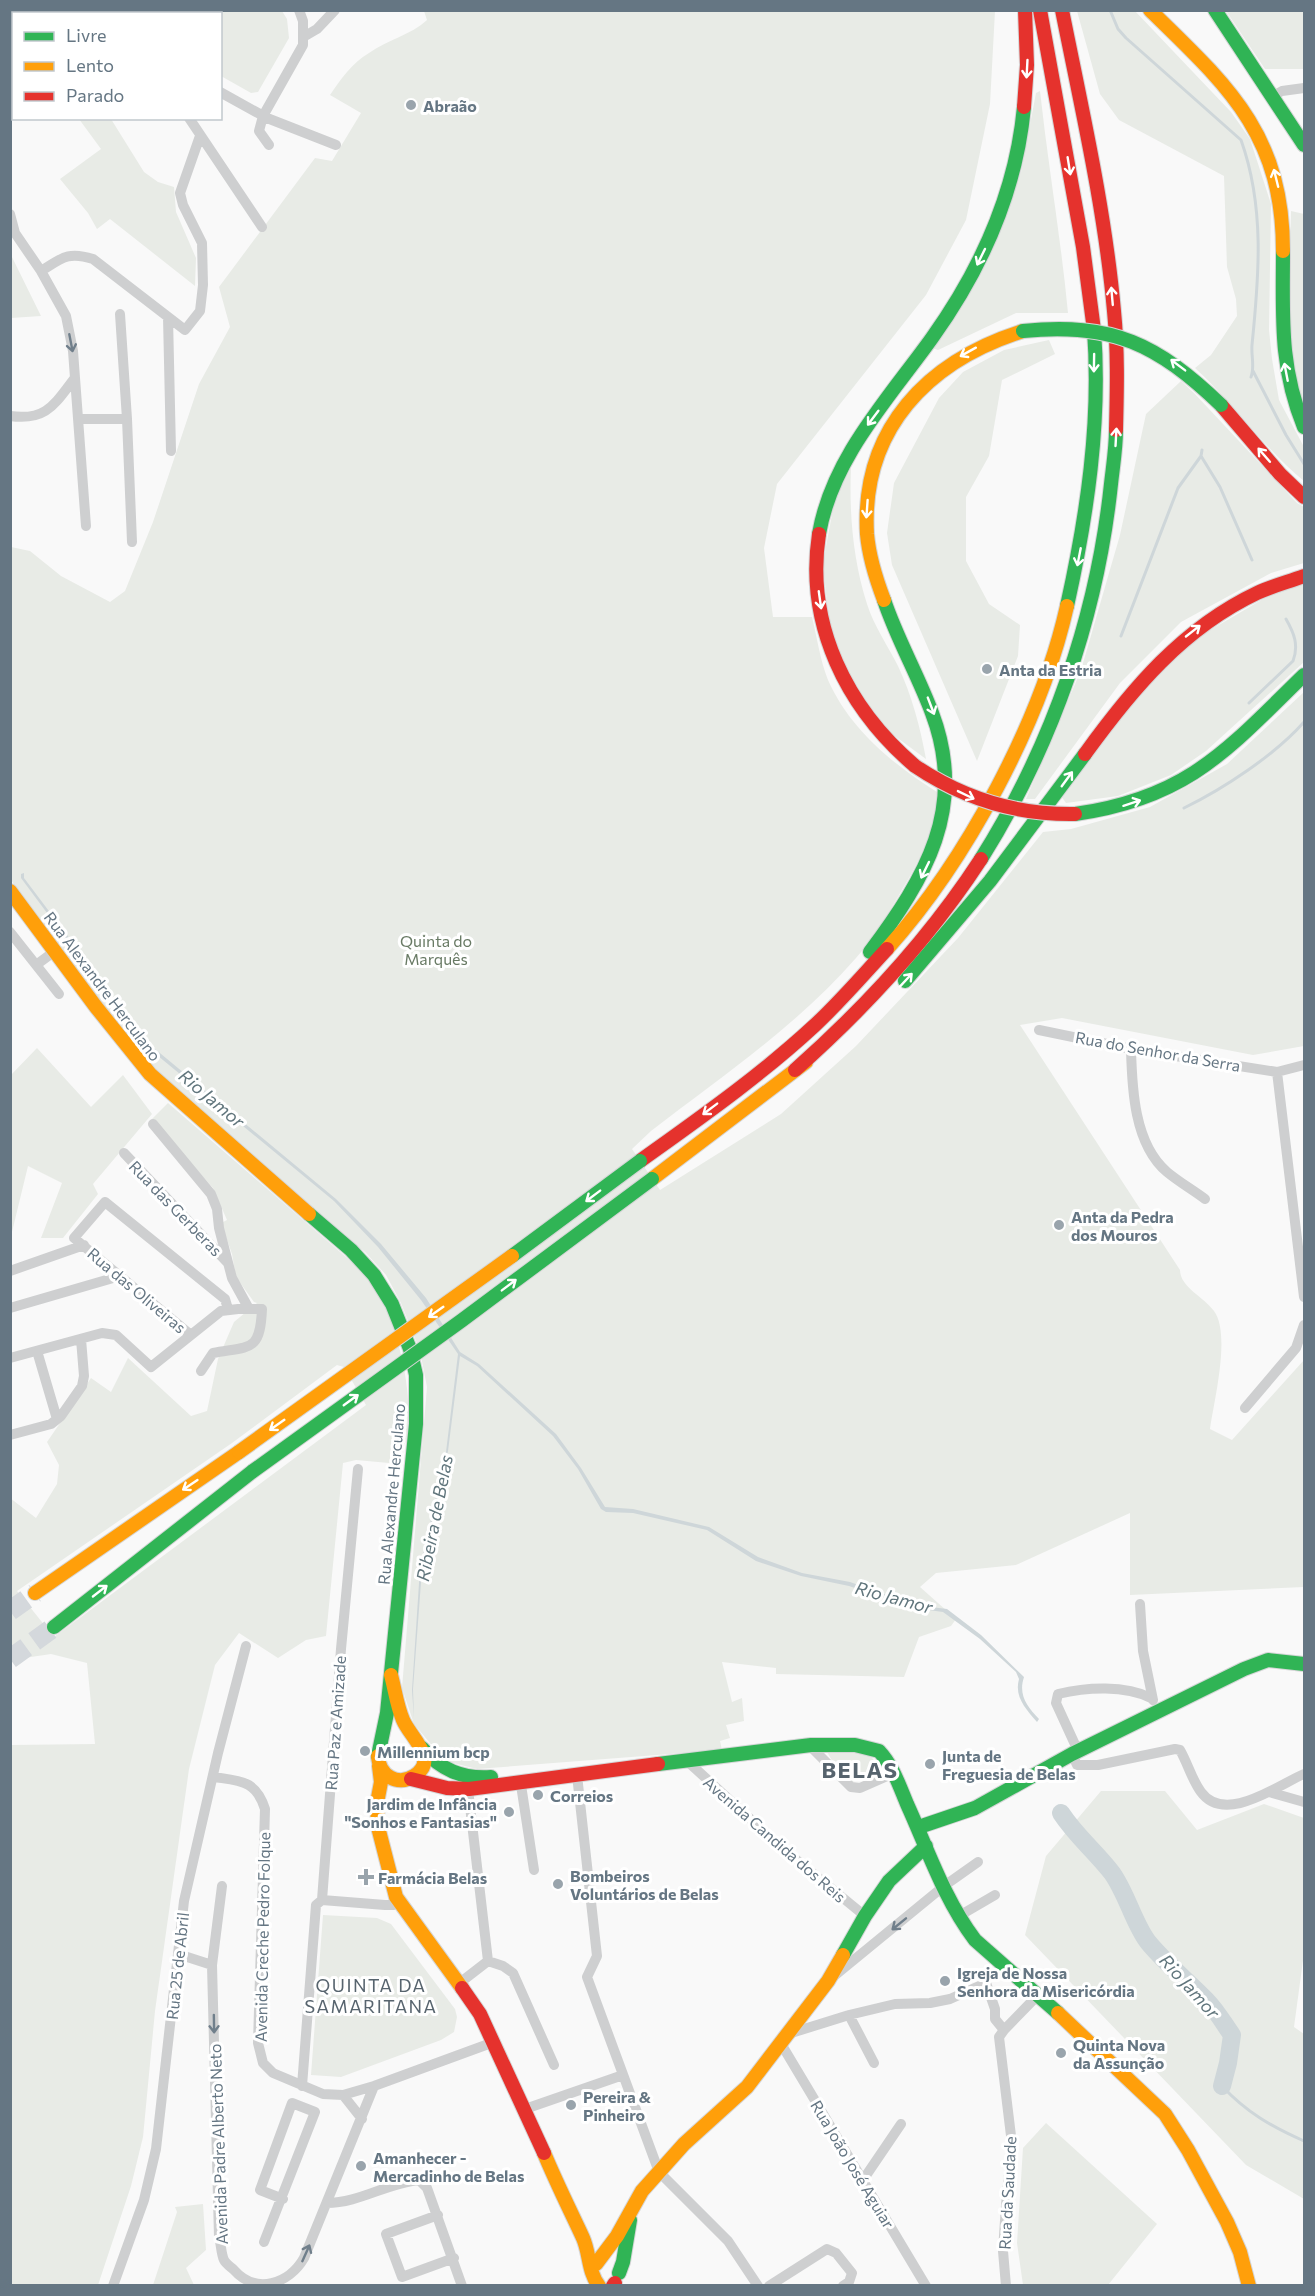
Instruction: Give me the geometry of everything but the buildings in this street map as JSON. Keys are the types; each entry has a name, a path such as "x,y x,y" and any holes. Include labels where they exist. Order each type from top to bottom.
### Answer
{"main road":[{"path":"1025,10 1028,48 1021,135 1012,177 997,225 969,282 864,429 830,493 820,530 816,566 821,610 831,653 845,683 873,725 887,742 927,775 978,800 1024,811 1075,814 1124,806 1158,794 1197,772 1232,746 1305,675"},
{"path":"35,1593 446,1305 746,1082 805,1034 864,976 892,945 943,879 981,818 1024,733 1047,676 1071,595 1092,472 1095,430 1095,350 1089,284 1060,108 1040,10"},
{"path":"795,1070 849,1022 909,957 934,926 986,852 1037,757 1070,674 1094,589 1113,478 1117,356 1104,234 1062,10"},
{"path":"1150,10 1231,91 1254,123 1271,161 1277,178 1282,218 1283,361 1293,400 1305,427"},
{"path":"1215,10 1305,145"},
{"path":"746,1082 870,952 915,889 940,831 945,795 944,755 933,712 890,620 875,581 867,542 867,501 883,442 917,392 965,353 983,344 1023,331 1063,327 1084,328 1124,337 1170,360 1194,378 1221,405 1281,474 1305,497"},
{"path":"54,1627 253,1471 652,1179 873,1011 897,990 932,952 997,874 1128,698 1170,651 1203,623 1228,607 1267,588 1305,576"},
{"name":"Rua Alexandre Herculano","path":"10,891 150,1074 351,1250 374,1275 392,1304 414,1364 416,1424 386,1722 379,1751 378,1827 393,1890 399,1902 480,2014 525,2109 570,2214 584,2240"},
{"path":"919,1827 975,1808 1075,1752 1244,1669 1268,1660 1305,1664"},
{"path":"391,1675 405,1724 431,1761 458,1776 474,1778 686,1760"},
{"path":"379,1751 383,1744 396,1736 411,1737 420,1744 424,1762 422,1769 380,1793"},
{"path":"380,1766 388,1777 441,1787 468,1789 521,1785 577,1775 809,1745 834,1743 871,1746 881,1753 894,1773 944,1886 959,1916 975,1940 1129,2078 1164,2114 1188,2150 1229,2226 1241,2256 1249,2286"},
{"path":"607,2277 630,2211 642,2191 716,2114 747,2087 828,1981 865,1916 889,1881 926,1846"},
{"path":"607,2277 628,2239 630,2211"},
{"path":"584,2240 607,2277"},
{"path":"584,2240 607,2277"}],"street":[{"path":"299,10 303,21 304,40"},
{"path":"268,144 259,131 263,116 304,40 335,10"},
{"path":"1274,96 1282,91 1305,87"},
{"path":"222,93 263,116 336,145"},
{"path":"190,120 262,227"},
{"path":"41,271 62,259 77,254 93,259 185,330 200,311 203,285 202,243 180,194 200,136"},
{"path":"10,214 15,233 41,271 66,316 73,351 86,526"},
{"path":"120,314 128,419 132,542"},
{"path":"168,317 171,451"},
{"path":"10,416 24,418 40,416 51,408 74,379"},
{"path":"78,418 128,419"},
{"path":"10,932 58,994"},
{"path":"36,966 55,951"},
{"name":"Rua do Senhor da Serra","path":"1039,1030 1277,1072"},
{"path":"1131,1048 1133,1096 1149,1150 1165,1171 1205,1199"},
{"path":"1305,1065 1277,1072 1305,1296"},
{"path":"153,1124 211,1194 217,1209 219,1228 232,1278 249,1309"},
{"name":"Rua das Gerberas","path":"124,1153 228,1262"},
{"name":"Rua das Oliveiras","path":"191,1335 74,1238 105,1202 225,1299 228,1309"},
{"name":"Rua das Oliveiras","path":"10,1271 84,1245"},
{"path":"10,1308 120,1276"},
{"path":"10,1358 102,1333 116,1335 151,1368 215,1315 228,1309 262,1309 261,1331 254,1343 246,1347 213,1353 201,1371"},
{"path":"1245,1408 1296,1348 1305,1325"},
{"path":"10,1435 51,1424 82,1386 84,1376 81,1339"},
{"path":"37,1351 57,1419"},
{"path":"10,1427 23,1432"},
{"name":"Rua Paz e Amizade","path":"302,2086 316,1905 322,1900 340,1649 358,1469"},
{"path":"1140,1604 1143,1651 1151,1698 1158,1711"},
{"name":"Rua 25 de Abril","path":"113,2286 144,2200 156,2149 184,1901 246,1646"},
{"path":"1151,1698 1136,1690 1077,1690 1058,1694 1056,1703 1075,1752 1077,1765 1098,1766 1175,1749 1180,1750 1203,1795 1214,1803 1228,1805 1243,1803 1305,1774"},
{"path":"809,1745 851,1786 860,1788 894,1773"},
{"name":"Avenida Candida dos Reis","path":"686,1760 782,1848 865,1916"},
{"path":"577,1775 597,1956 586,1977 659,2172 728,2241 758,2286"},
{"name":"Avenida Creche Pedro Folque","path":"213,1777 241,1781 252,1786 261,1796 265,1809 258,2043 263,2063 273,2073 324,2094 343,2095 494,2042"},
{"path":"521,1785 534,1870"},
{"path":"468,1789 488,1961"},
{"path":"1269,1792 1305,1802"},
{"path":"828,1981 944,1886 978,1862"},
{"name":"Avenida Padre Alberto Neto","path":"222,1886 212,1965 219,2236 224,2259 242,2279 255,2284 278,2283 291,2274 304,2258 374,2086"},
{"path":"959,1916 996,1895"},
{"path":"322,1900 385,1905 399,1902"},
{"path":"178,1954 212,1965"},
{"path":"457,1984 488,1961"},
{"path":"488,1961 504,1966 513,1973 554,2065"},
{"path":"783,2039 849,2015 895,2004 930,2003 950,1999 986,1983 995,2009 995,2019 1004,2030 1038,1995"},
{"path":"849,2015 874,2063"},
{"name":"Rua da Saudade","path":"1004,2030 999,2037 1012,2144 1004,2228 1006,2286"},
{"name":"Rua João José Aguiar","path":"783,2039 863,2180 927,2286"},
{"path":"525,2109 623,2075"},
{"path":"264,2242 324,2094"},
{"path":"343,2095 362,2119"},
{"path":"283,2199 260,2190 292,2103 315,2112"},
{"path":"863,2180 901,2124"},
{"path":"327,2203 343,2203 404,2181 418,2180 427,2188 454,2258 462,2286"},
{"path":"438,2215 386,2234 402,2277 454,2258"},
{"path":"769,2286 827,2249 836,2253 852,2273 849,2282 843,2286"}],"green space":[{"path":"223,10 282,11 287,19 289,38 258,92 251,93 222,77 222,12 216,12"},
{"path":"10,11 42,11 12,12 11,32"},
{"name":"Quinta do Marquês","path":"424,11 995,11 990,104 966,220 926,295 777,484 764,548 773,617 812,617 825,672 837,698 848,715 875,745 940,794 934,822 919,859 879,928 834,982 784,1028 651,1131 632,1149 660,1190 781,1114 856,1046 958,938 1043,832 1071,829 1150,807 1227,764 1304,692 1304,1046 1253,1055 1062,1018 1020,1025 1180,1270 1184,1282 1214,1311 1219,1322 1221,1351 1210,1429 1232,1440 1304,1360 1304,1587 1130,1595 1130,1513 1016,1565 936,1573 920,1587 956,1619 951,1626 919,1637 904,1677 776,1674 776,1668 722,1662 732,1702 742,1698 744,1721 726,1725 730,1738 720,1741 722,1750 477,1769 445,1761 414,1724 402,1688 427,1387 420,1351 401,1303 386,1275 365,1252 250,1159 128,1043 11,880 11,547 30,551 61,576 110,602 125,591 153,522 199,384 230,327 219,287 315,158 332,161 361,113 330,95 338,83 363,57 383,44 414,30 427,20"},
{"path":"1077,11 1135,11 1231,112 1250,139 1271,204 1269,330 1272,359 1279,400 1304,447 1304,481 1195,368 1211,355 1237,316 1236,299 1227,267 1224,176 1119,120 1100,94"},
{"path":"1226,11 1304,11 1304,69 1265,69"},
{"path":"1040,91 1068,313 1016,313 938,350 932,348 1021,172 1036,93"},
{"path":"80,120 112,120 144,172 158,182 174,187 176,212 196,258 195,286 110,219 97,229 88,213 60,179 101,149"},
{"path":"1291,211 1304,214 1304,406 1297,384 1289,335 1288,284"},
{"path":"10,253 41,316 11,318"},
{"path":"1049,340 1055,354 1002,380 989,456 966,497 966,561 989,604 1020,625 1018,656 977,761 892,565 887,533 894,483 939,398 963,372 1004,350"},
{"path":"1181,381 1297,503 1304,507 1304,563 1271,573 1181,622 1120,683 1035,799 1026,799 1081,670 1120,535 1146,414"},
{"path":"851,468 853,536 862,587 873,620 898,666 907,689 926,759 892,734 869,706 846,668 829,623 823,563 835,498"},
{"path":"1304,583 1304,662 1206,751 1171,775 1118,796 1066,803 1061,796 1112,728 1183,646 1280,589"},
{"path":"37,1048 91,1107 123,1075 152,1114 93,1184 98,1194 63,1238 41,1238 62,1183 28,1166 11,1236 10,1076"},
{"path":"168,1103 349,1259 367,1278 383,1302 401,1355 408,1393 407,1437 400,1464 356,1460 343,1463 326,1636 306,1640 278,1658 239,1633 215,1665 189,1769 155,2011 143,2137 131,2186 98,2285 11,2285 11,1745 95,1744 87,1663 51,1654 11,1660 10,1498 36,1518 57,1484 59,1465 47,1442 91,1378 111,1392 128,1358 191,1416 207,1411 218,1359 234,1322 257,1303 236,1277 232,1254 221,1223 227,1220 213,1188 152,1119","holes":["337,1365 344,1367 366,1405 54,1637 17,1591 232,1443"]},
{"path":"826,1750 869,1754 876,1763 873,1766 879,1772 852,1782 835,1766"},
{"path":"1101,1791 1165,1791 1197,1830 1264,1804 1304,1818 1304,1953 1294,2027 1304,2034 1304,2199 1246,2165 1025,1935 1046,1856"},
{"path":"323,1915 377,1918 391,1924 455,2009 457,2017 454,2032 441,2040 341,2077 311,2075"},
{"path":"1046,2123 1157,2224 1108,2285 1023,2285 1017,2243 1023,2148"},
{"path":"203,2204 206,2250 186,2268 194,2285 153,2285 177,2212 175,2207"}],"water":[{"path":"24,873 24,878 149,1044 336,1199 381,1244 426,1298 460,1352 479,1364 556,1434 581,1468 605,1507 633,1509 709,1527 758,1557 802,1573 850,1582 915,1605 947,1609 981,1635 1024,1677 1023,1695 1027,1705 1039,1719 1037,1722 1020,1697 1019,1679 1016,1672 980,1639 943,1612 914,1608 849,1586 801,1576 756,1561 707,1530 633,1513 606,1512 601,1509 578,1469 553,1436 477,1366 460,1356 448,1451 422,1569 413,1689 414,1719 412,1690 420,1568 446,1452 458,1354 421,1300 378,1247 334,1201 146,1046 21,878 21,874"}],"waterway":[{"path":"1110,10 1118,29 1126,38 1241,140 1249,165 1257,216 1258,267 1251,377"},
{"path":"1253,371 1286,435 1304,464"},
{"path":"1202,450 1201,456 1220,487 1252,560"},
{"path":"1121,636 1178,488 1201,456"},
{"path":"1249,703 1293,661 1296,650 1295,639 1286,619"},
{"path":"1184,808 1264,759 1304,722"},
{"name":"Rio Jamor","path":"1061,1813 1112,1873 1148,1942 1211,2005 1232,2035 1222,2086"},
{"name":"Rio Jamor","path":"1222,2086 1240,2104 1260,2118 1304,2141"}],"tunnel":[{"path":"10,1611 35,1593"},
{"path":"10,1659 54,1627"}],"traffic: fast":[{"path":"1215,10 1304,145"},
{"path":"819,534 826,506 849,454 950,312 981,257 1005,199 1020,139 1024,107"},
{"path":"1283,251 1283,319 1286,361 1290,383 1304,427"},
{"path":"1023,331 1083,330 1108,334 1132,342 1176,366 1221,405"},
{"path":"1067,606 1081,538 1091,469 1096,399 1094,330"},
{"path":"981,859 1029,771 1050,726 1067,679 1095,583 1104,534 1116,430"},
{"path":"870,952 908,897 923,869 935,840 943,811 945,780 942,748 932,713 884,600"},
{"path":"1075,814 1114,807 1148,796 1177,783 1228,748 1304,675"},
{"path":"905,981 990,881 1085,754"},
{"path":"512,1256 640,1161"},
{"path":"253,1471 652,1179"},
{"path":"309,1214 351,1250 374,1275 392,1304 410,1349 416,1375 416,1424 387,1713 378,1756"},
{"path":"54,1627 253,1471"},
{"path":"919,1827 975,1808 1072,1754 1244,1669 1268,1660 1304,1664"},
{"path":"658,1764 811,1745 855,1745 879,1751 895,1776 937,1874 964,1924 975,1940 1058,2013"},
{"path":"422,1748 437,1762 461,1775 491,1777"},
{"path":"843,1955 865,1916 889,1881 926,1846"},
{"path":"619,2273 630,2220"}],"traffic: slow":[{"path":"1150,10 1204,63 1246,115 1261,143 1273,175 1280,210 1283,251"},
{"path":"884,600 869,551 868,496 875,462 889,432 907,404 930,381 958,361 989,344 1023,331"},
{"path":"887,949 945,875 997,788 1039,696 1067,606"},
{"path":"10,891 96,1007 150,1074 309,1214"},
{"path":"652,1179 806,1062"},
{"path":"239,1452 512,1256"},
{"path":"35,1593 239,1452"},
{"path":"378,1756 385,1774 395,1780 414,1776 421,1770 424,1763 421,1748 401,1715 391,1675"},
{"path":"379,1766 381,1782 377,1803 378,1827 396,1897 462,1988"},
{"path":"596,2264 617,2236 642,2191 684,2144 747,2087 828,1981 843,1955"},
{"path":"1058,2013 1165,2114 1188,2150 1227,2222 1240,2252 1249,2286"},
{"path":"544,2153 583,2238 593,2275 599,2286"}],"traffic: jam":[{"path":"1024,107 1027,65 1025,10"},
{"path":"1040,10 1083,247 1094,330"},
{"path":"1062,10 1092,160 1110,273 1116,341 1116,430"},
{"path":"1221,405 1280,474 1304,497"},
{"path":"819,534 816,568 819,600 825,632 836,662 851,691 869,718 915,766"},
{"path":"1085,754 1121,706 1182,642 1230,607 1263,591 1304,576"},
{"path":"915,766 952,788 991,803 1032,812 1075,814"},
{"path":"795,1070 847,1022 895,971 940,917 981,859"},
{"path":"640,1161 729,1096 814,1026 887,949"},
{"path":"411,1779 447,1788 469,1789 658,1764"},
{"path":"462,1988 480,2014 544,2153"}],"place":[{"name":"Abraão","path":"411,105"},
{"name":"Anta da Estria","path":"987,669"},
{"name":"Anta da Pedra dos Mouros","path":"1059,1225"},
{"name":"Millennium bcp","path":"365,1751"},
{"name":"Junta de Freguesia de Belas","path":"930,1764"},
{"name":"Correios","path":"538,1795"},
{"name":"Jardim de Infância \"Sonhos e Fantasias\"","path":"509,1812"},
{"name":"Farmácia Belas","path":"366,1877"},
{"name":"Bombeiros Voluntários de Belas","path":"558,1884"},
{"name":"Igreja de Nossa Senhora da Misericórdia","path":"945,1981"},
{"name":"Quinta Nova da Assunção","path":"1061,2053"},
{"name":"Pereira & Pinheiro","path":"571,2105"},
{"name":"Amanhecer - Mercadinho de Belas","path":"361,2166"}],"district":[{"name":"BELAS","path":"860,1769"},
{"name":"QUINTA DA SAMARITANA","path":"371,1995"}],"water label":[{"name":"Ribeira de Belas","path":"434,1518"}]}
